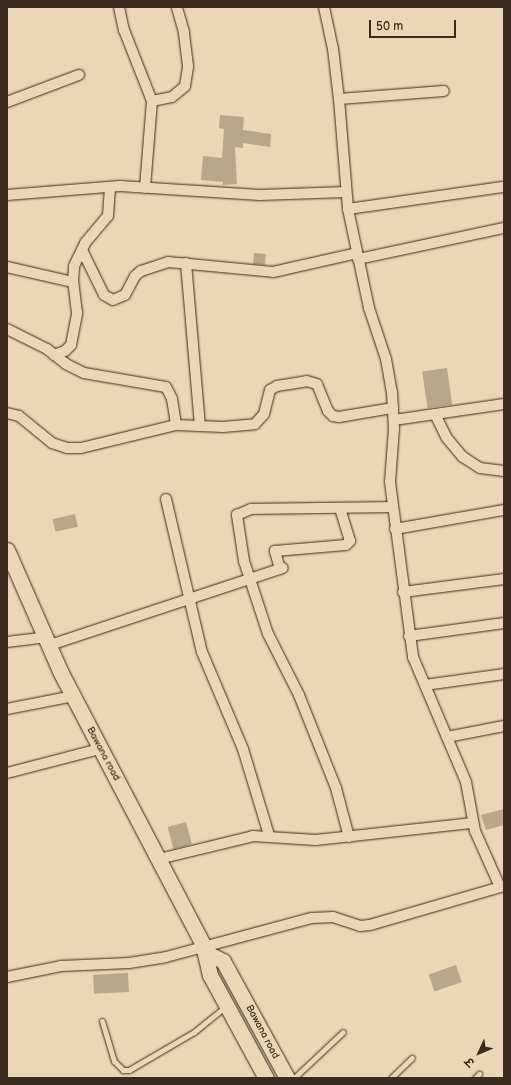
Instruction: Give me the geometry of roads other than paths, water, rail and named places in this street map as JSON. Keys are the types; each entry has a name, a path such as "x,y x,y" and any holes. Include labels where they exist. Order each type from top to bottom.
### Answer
{"main road":[{"name":"Bawana road","path":"7,550 47,641 100,749 205,949 207,968 226,1006 266,1078"},
{"name":"Bawana road","path":"205,949 223,961 286,1078"}],"street":[{"path":"119,7 127,36 152,101 145,188"},
{"path":"152,101 172,97 185,86 188,66 184,32 177,7"},
{"path":"7,977 61,966 130,963 166,957 205,949 312,918 333,917 360,926 370,925 502,887 472,823 469,792 413,657 392,507 390,466 394,420 393,408 386,359 357,256 348,209 334,49 324,7"},
{"path":"7,102 78,75"},
{"path":"339,99 444,91"},
{"path":"7,195 110,187 260,196 346,192"},
{"path":"54,355 65,351 71,345 76,328 77,313 72,282 74,266 92,233 108,216 110,187"},
{"path":"348,209 502,187"},
{"path":"82,250 104,295 114,300 125,295 135,276 141,271 168,262 272,272 504,228"},
{"path":"186,263 200,425"},
{"path":"7,267 72,282"},
{"path":"7,329 84,372 166,387 172,398 176,425"},
{"path":"7,413 19,416 46,440 67,448 118,441 176,425 223,427 255,424 264,414 273,388 307,381 317,384 328,411 333,416 339,417 393,408"},
{"path":"394,420 504,404"},
{"path":"435,414 446,438 463,456 480,468 504,471"},
{"path":"166,500 205,661 242,749 269,835"},
{"path":"349,837 336,788 299,694 268,634 250,579 237,519 239,513 251,509 392,507"},
{"path":"7,642 47,641 190,600 281,568 275,551 346,545 350,541 340,508"},
{"path":"395,529 504,510"},
{"path":"403,592 504,579"},
{"path":"409,636 504,623"},
{"path":"424,685 504,674"},
{"path":"7,709 74,696"},
{"path":"447,737 504,726"},
{"path":"7,773 100,749"},
{"path":"159,859 253,836 269,835 316,840 472,823"}],"lane":[{"path":"102,1021 114,1061 123,1070 129,1070 194,1032 226,1006"},
{"path":"294,1078 343,1032"},
{"path":"391,1078 412,1058"}]}
